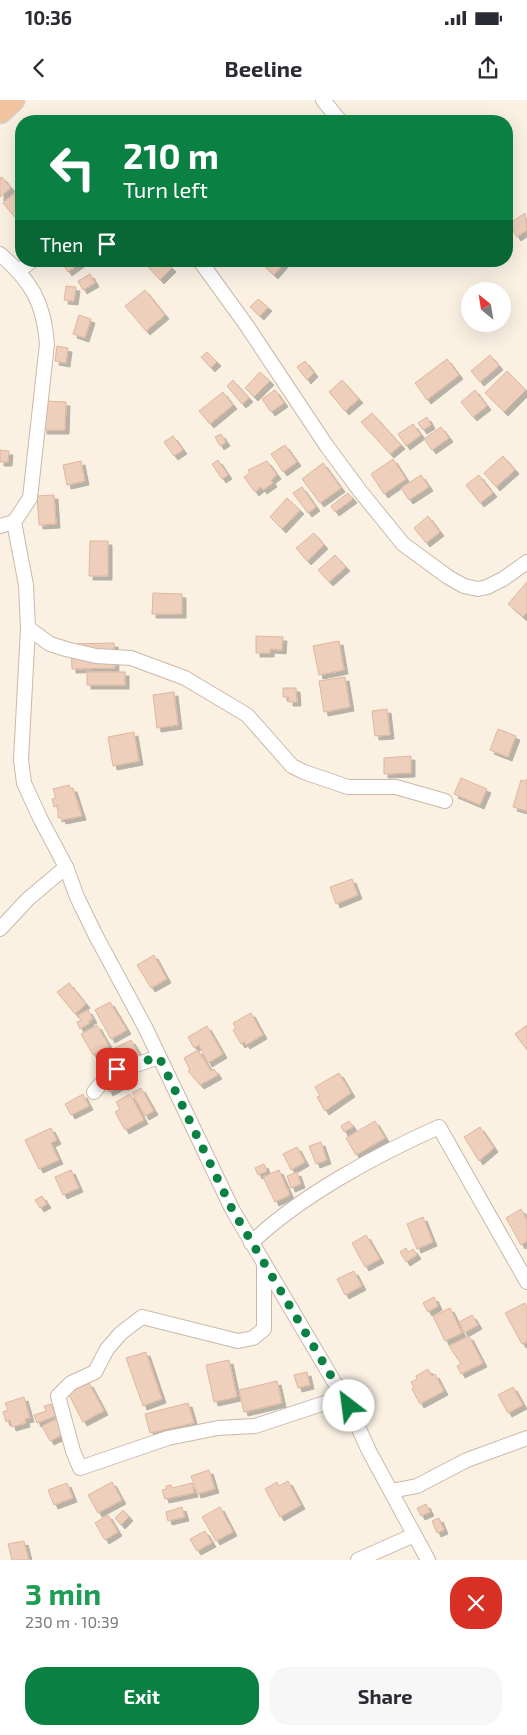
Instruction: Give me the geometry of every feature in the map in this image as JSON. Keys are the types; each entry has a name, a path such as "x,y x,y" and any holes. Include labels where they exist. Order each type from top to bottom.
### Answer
{"highway":[{"path":"0,112 13,100"}],"street":[{"path":"323,100 335,115"},
{"path":"0,254 19,271 41,304 47,344 30,498 14,522 0,526"},
{"path":"19,271 24,267"},
{"path":"204,267 247,326 326,445 403,544 448,577 464,586 478,589 487,587 502,579 527,562"},
{"path":"14,522 26,586 28,628 21,760 24,783 66,867 77,897 159,1057 210,1166 264,1264 343,1397 428,1560"},
{"path":"28,628 50,644 96,656 131,658 185,678 247,715 292,766 304,772 348,787 396,787 445,801"},
{"path":"0,928 28,899 66,867"},
{"path":"94,1092 109,1074 159,1057"},
{"path":"252,1243 266,1228 315,1194 379,1157 440,1127 527,1282"},
{"path":"264,1264 264,1329 253,1338 238,1342 142,1317 121,1333 106,1349 95,1372 71,1383 58,1396 73,1451 80,1468 168,1438 201,1430 255,1426 343,1397"},
{"path":"391,1491 417,1486 467,1460 527,1438"},
{"path":"358,1560 414,1535"}],"building":[{"path":"2,177 11,188 0,197 0,178"},
{"path":"15,193 15,217 3,203"},
{"path":"525,213 527,230 517,237 513,230 513,221"},
{"path":"65,267 75,267 68,272"},
{"path":"148,267 172,268 160,280"},
{"path":"265,267 281,267 274,275"},
{"path":"90,274 95,283 83,290 78,281"},
{"path":"66,286 76,287 74,301 64,300"},
{"path":"145,290 165,315 146,331 125,306"},
{"path":"258,299 268,307 260,316 250,307"},
{"path":"79,315 91,319 85,338 73,334"},
{"path":"57,346 68,348 66,363 55,361"},
{"path":"207,352 217,362 211,368 201,357"},
{"path":"490,355 499,366 480,382 471,371"},
{"path":"447,359 459,375 427,400 415,383"},
{"path":"305,361 314,373 307,380 297,367"},
{"path":"507,371 526,390 504,412 485,393"},
{"path":"260,372 270,381 254,397 245,388"},
{"path":"233,380 249,398 242,404 227,386"},
{"path":"342,380 359,399 345,411 329,392"},
{"path":"275,390 284,403 271,412 262,399"},
{"path":"475,390 487,406 473,417 461,402"},
{"path":"223,392 233,405 210,424 199,411"},
{"path":"44,401 66,402 65,430 43,430"},
{"path":"372,413 401,445 390,454 361,422"},
{"path":"427,417 431,425 423,430 418,423"},
{"path":"413,424 421,435 406,446 398,434"},
{"path":"441,427 449,438 432,450 424,439"},
{"path":"221,434 226,442 220,446 215,437"},
{"path":"173,436 183,450 174,456 164,442"},
{"path":"285,445 297,462 283,472 271,454"},
{"path":"0,450 9,451 8,462 0,462"},
{"path":"503,456 515,470 496,487 484,473"},
{"path":"393,459 406,479 384,494 371,474"},
{"path":"218,460 228,475 222,479 212,464"},
{"path":"81,461 85,481 67,485 63,465"},
{"path":"267,461 277,475 271,480 273,483 263,490 261,487 255,492 244,477 250,473 248,470"},
{"path":"323,463 341,488 320,503 302,479"},
{"path":"421,475 429,487 409,500 401,488"},
{"path":"479,475 493,493 480,503 466,485"},
{"path":"302,487 316,507 308,513 293,493"},
{"path":"348,493 353,499 335,512 331,506"},
{"path":"54,495 56,524 39,525 37,496"},
{"path":"287,498 300,510 282,529 270,517"},
{"path":"428,516 440,532 426,543 414,528"},
{"path":"314,533 324,545 307,561 296,548"},
{"path":"90,541 108,541 108,576 89,576"},
{"path":"335,555 346,567 329,582 318,570"},
{"path":"527,582 527,613 523,617 508,604"},
{"path":"153,593 182,594 182,614 152,614"},
{"path":"256,636 283,637 282,650 270,649 270,653 256,653"},
{"path":"339,641 344,670 319,675 313,646"},
{"path":"114,643 115,668 72,669 71,644"},
{"path":"87,672 125,672 125,685 87,685"},
{"path":"345,677 350,707 324,712 319,681"},
{"path":"283,688 296,688 297,702 289,702 289,697 283,697"},
{"path":"174,692 178,725 157,728 153,695"},
{"path":"387,709 390,735 375,736 372,711"},
{"path":"498,729 516,736 508,757 490,750"},
{"path":"134,732 139,761 113,766 108,737"},
{"path":"411,756 411,773 384,774 384,758"},
{"path":"461,778 487,789 480,805 454,794"},
{"path":"527,779 527,811 513,807 521,780 526,781"},
{"path":"69,785 70,788 73,788 82,816 62,820 61,817 58,818 58,805 54,807 52,799 56,798 53,789"},
{"path":"352,879 358,895 336,904 330,887"},
{"path":"154,955 167,979 151,988 137,965"},
{"path":"69,983 86,1004 75,1014 57,992"},
{"path":"110,1002 127,1030 111,1039 95,1010"},
{"path":"88,1010 93,1019 80,1029 77,1022 81,1020 78,1015"},
{"path":"251,1013 263,1035 246,1045 244,1042 241,1044 233,1030 236,1028 233,1023"},
{"path":"97,1025 109,1046 93,1055 81,1034"},
{"path":"527,1025 527,1050 515,1034"},
{"path":"207,1026 223,1054 208,1063 199,1045 194,1048 188,1037"},
{"path":"131,1040 140,1056 122,1066 113,1049"},
{"path":"198,1050 211,1071 214,1069 218,1075 200,1085 188,1071 190,1070 184,1058"},
{"path":"339,1073 351,1093 325,1111 317,1097 320,1096 315,1087"},
{"path":"116,1077 121,1085 109,1092 105,1084"},
{"path":"141,1088 154,1111 145,1116 132,1093"},
{"path":"83,1094 89,1106 71,1115 65,1104"},
{"path":"130,1094 144,1120 125,1130 115,1112 120,1109 116,1102"},
{"path":"349,1121 353,1127 344,1132 341,1126"},
{"path":"375,1121 385,1138 356,1155 346,1138"},
{"path":"480,1127 494,1148 479,1161 464,1137"},
{"path":"51,1128 57,1140 51,1143 59,1160 39,1169 25,1140"},
{"path":"321,1142 327,1160 316,1164 309,1146"},
{"path":"297,1147 305,1162 291,1170 283,1154"},
{"path":"264,1164 267,1171 258,1175 255,1168"},
{"path":"71,1170 79,1188 63,1195 55,1177"},
{"path":"279,1170 290,1195 275,1202 263,1177"},
{"path":"297,1172 301,1184 291,1188 287,1176"},
{"path":"42,1196 47,1204 40,1208 35,1200"},
{"path":"521,1209 527,1220 527,1241 521,1245 506,1218"},
{"path":"423,1217 433,1242 417,1249 407,1224"},
{"path":"366,1235 380,1259 365,1267 352,1243"},
{"path":"406,1248 408,1252 413,1249 417,1255 406,1262 400,1252"},
{"path":"354,1271 362,1286 345,1295 337,1279"},
{"path":"434,1297 438,1306 428,1312 423,1303"},
{"path":"525,1303 527,1307 527,1342 522,1344 505,1313"},
{"path":"450,1308 462,1333 445,1341 433,1316"},
{"path":"472,1315 478,1325 464,1333 459,1322"},
{"path":"469,1336 483,1363 461,1374 457,1366 461,1364 449,1346"},
{"path":"146,1352 162,1399 143,1406 126,1358"},
{"path":"229,1360 237,1397 214,1402 206,1365"},
{"path":"428,1369 432,1376 435,1374 444,1391 420,1404 412,1389 414,1388 411,1382 417,1379 416,1376"},
{"path":"307,1372 310,1385 298,1388 294,1375"},
{"path":"277,1381 282,1403 244,1412 239,1390"},
{"path":"89,1383 104,1411 83,1422 68,1393"},
{"path":"513,1387 523,1405 508,1413 498,1395"},
{"path":"24,1397 30,1418 25,1419 26,1423 12,1427 10,1420 6,1422 3,1412 8,1410 5,1403"},
{"path":"188,1403 194,1423 150,1433 145,1414"},
{"path":"51,1404 56,1416 37,1423 34,1415 46,1411 44,1406"},
{"path":"58,1418 65,1434 50,1441 42,1426"},
{"path":"209,1470 215,1489 197,1494 191,1476"},
{"path":"288,1481 301,1505 280,1517 265,1489 277,1482 279,1486"},
{"path":"112,1482 122,1500 98,1513 88,1495"},
{"path":"67,1483 73,1498 54,1505 48,1490"},
{"path":"192,1483 194,1493 165,1499 162,1490 166,1489 166,1486 171,1485 172,1488"},
{"path":"426,1504 430,1512 421,1516 417,1508"},
{"path":"182,1507 185,1517 168,1521 166,1512"},
{"path":"220,1507 233,1532 216,1541 202,1517"},
{"path":"123,1510 129,1517 121,1525 115,1518"},
{"path":"108,1515 118,1532 105,1540 95,1523"},
{"path":"439,1518 444,1530 437,1533 432,1521"},
{"path":"205,1531 212,1543 197,1551 190,1539"},
{"path":"24,1541 29,1560 12,1560 8,1544"}],"route":[{"path":"117,1069 159,1057 232,1209 349,1406"}]}
